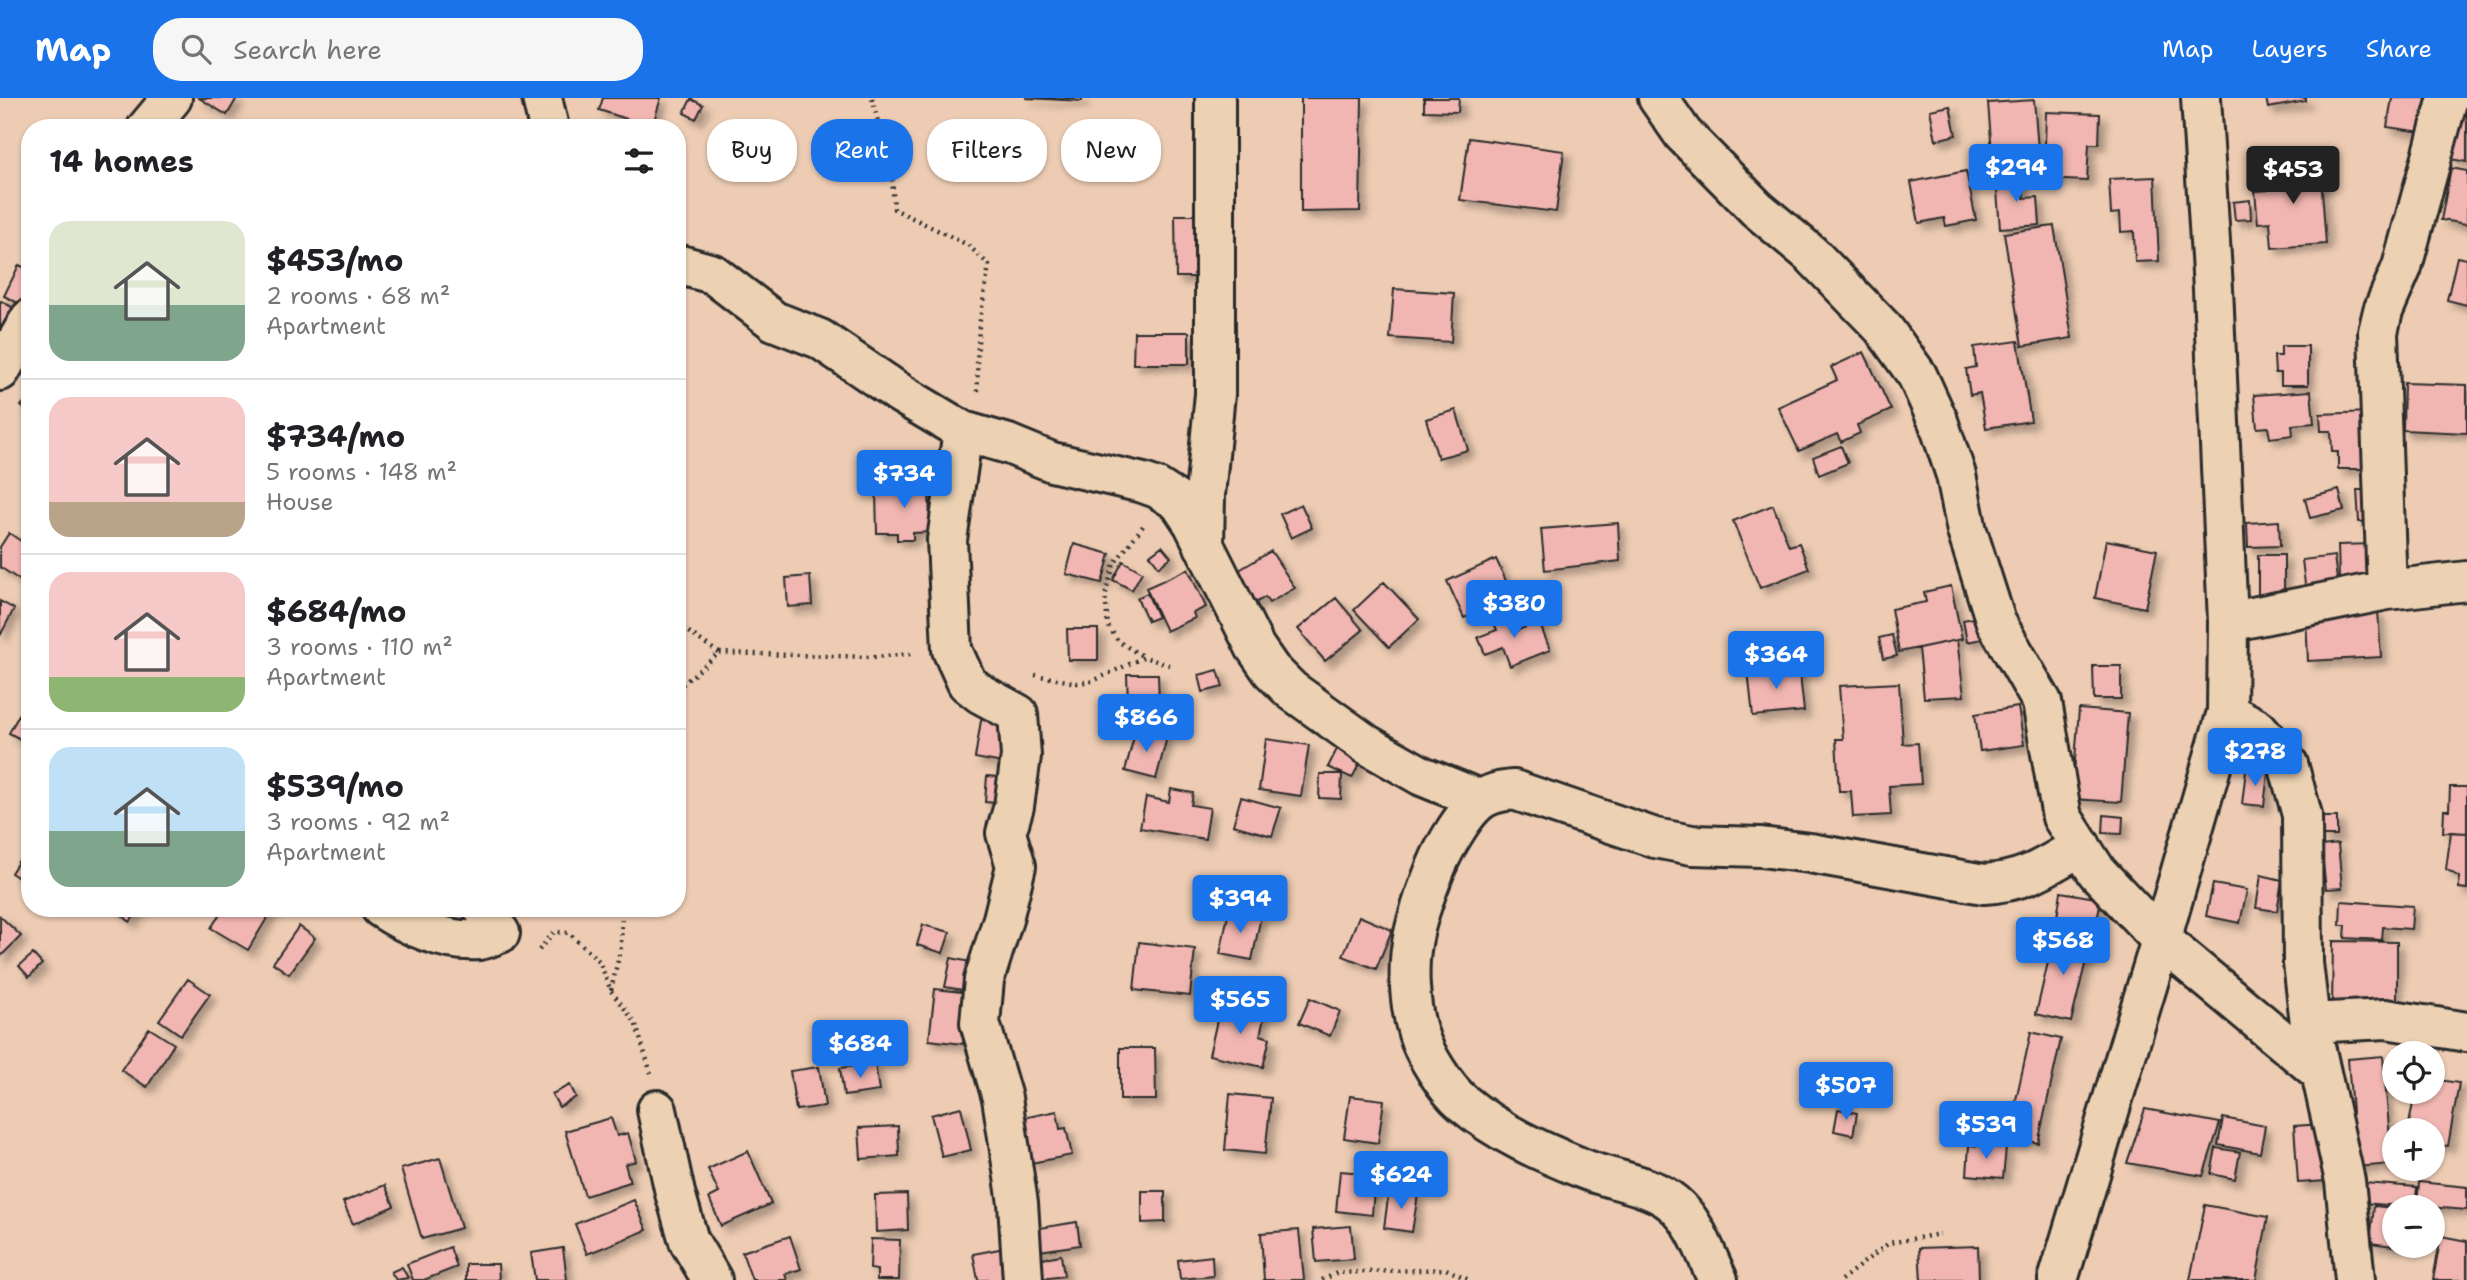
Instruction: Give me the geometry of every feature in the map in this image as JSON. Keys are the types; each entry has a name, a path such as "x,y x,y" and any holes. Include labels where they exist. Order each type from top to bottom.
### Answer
{"street":[{"path":"154,119 172,98"},
{"path":"542,98 547,119"},
{"path":"1204,548 1205,495 1215,394 1215,98"},
{"path":"1658,98 1683,134 1757,209 1811,254 1883,328 1917,375 1938,421 1956,475 1967,531 1996,622 2042,702 2062,817 2096,872 2161,940 2320,1072"},
{"path":"2058,1280 2228,712 2228,622 2213,289 2200,98"},
{"path":"2386,590 2378,332 2383,311 2402,267 2448,98"},
{"path":"686,266 713,274 774,321 820,339 901,394 963,431 1008,444 1052,462 1143,483 1179,502 1193,523 1255,647 1271,670 1291,690 1366,744 1422,776 1480,800"},
{"path":"0,371 21,335"},
{"path":"963,431 947,540 952,650 967,682 981,694 1018,714 1021,737 1014,806 1006,833 1016,866 984,980 980,1023 1002,1098 1018,1203 1023,1280"},
{"path":"2228,622 2386,590 2467,582"},
{"path":"2228,712 2258,729 2288,764 2302,815 2303,963 2310,1023 2345,1181 2355,1280"},
{"path":"1717,1280 1689,1219 1671,1201 1520,1142 1462,1102 1436,1070 1418,1033 1410,985 1412,940 1439,860 1465,818 1480,800 1496,792 1514,790 1655,838 1692,845 1761,847 1810,853 1984,884 2007,883 2026,877 2081,846"},
{"path":"399,917 434,934 460,940 481,940 491,921"},
{"path":"2310,1023 2386,1019 2467,1032"},
{"path":"657,1110 675,1194 689,1241 712,1280"}],"path":[{"path":"872,98 892,177 894,209 968,245 989,265 979,326 978,391 963,431"},
{"path":"1143,483 1146,513 1141,531 1114,564 1105,596 1108,626 1119,642 1144,657"},
{"path":"686,630 719,653"},
{"path":"611,991 621,947 622,917"},
{"path":"491,921 538,950 554,932 569,933 599,961 611,991 635,1023 650,1068 657,1110"},
{"path":"1841,1280 1889,1243 1940,1234"},
{"path":"1322,1280 1337,1273 1447,1269 1469,1280"}],"building":[{"path":"199,98 237,98 227,115"},
{"path":"603,98 661,98 654,119 627,119 599,110"},
{"path":"1025,98 1082,98 1082,101"},
{"path":"1301,98 1362,98 1360,211 1301,212"},
{"path":"1424,98 1459,98 1458,112 1424,111"},
{"path":"2266,98 2306,98 2306,101 2268,108"},
{"path":"2392,98 2435,98 2429,133 2387,127"},
{"path":"2463,98 2467,98 2467,162 2451,159"},
{"path":"691,99 703,105 696,119 684,113"},
{"path":"2034,100 2040,174 1994,177 1988,103"},
{"path":"1950,106 1956,135 1936,140 1930,110"},
{"path":"2046,112 2100,114 2099,144 2089,144 2087,181 2044,179"},
{"path":"1469,138 1564,151 1556,212 1460,200"},
{"path":"2320,164 2326,244 2272,248 2270,222 2258,223 2255,191 2268,190 2266,168"},
{"path":"2451,168 2467,171 2467,224 2441,220"},
{"path":"1966,171 1976,220 1946,226 1944,218 1919,223 1911,182"},
{"path":"2023,177 2024,198 2038,197 2040,225 2000,228 1996,179"},
{"path":"2155,177 2159,261 2135,262 2134,231 2121,232 2120,213 2111,214 2109,179"},
{"path":"2250,200 2251,219 2235,220 2233,202"},
{"path":"1175,215 1199,215 1200,277 1176,277"},
{"path":"2054,226 2072,338 2022,346 2004,233"},
{"path":"2457,257 2467,259 2467,305 2447,300"},
{"path":"19,265 21,266 21,304 4,296"},
{"path":"1394,289 1454,293 1451,342 1390,338"},
{"path":"0,302 21,312 21,315 0,339"},
{"path":"1134,332 1189,332 1189,364 1133,364"},
{"path":"2018,341 2031,421 1986,428 1980,393 1970,395 1966,369 1976,367 1974,347"},
{"path":"2281,346 2308,346 2308,385 2281,385 2281,373 2275,373 2274,356 2281,356"},
{"path":"1864,352 1891,410 1857,425 1860,433 1841,442 1837,434 1799,451 1778,407 1837,380 1831,367"},
{"path":"2404,383 2467,385 2467,433 2403,430"},
{"path":"2311,391 2314,423 2292,425 2293,435 2270,438 2268,427 2257,428 2254,395"},
{"path":"1456,410 1468,450 1438,458 1426,419"},
{"path":"2370,412 2372,469 2338,469 2338,452 2332,452 2331,431 2321,431 2320,414"},
{"path":"1841,446 1848,463 1819,475 1813,457"},
{"path":"933,462 948,468 945,478 929,473"},
{"path":"929,482 930,532 913,533 913,540 897,540 897,533 877,533 876,492 894,491 894,483"},
{"path":"2339,490 2344,510 2310,518 2305,499"},
{"path":"2357,490 2374,490 2376,521 2359,522"},
{"path":"1301,504 1312,528 1291,538 1280,514"},
{"path":"1773,505 1789,546 1799,543 1809,569 1760,588 1733,521"},
{"path":"2279,521 2280,546 2248,547 2247,523"},
{"path":"1618,523 1620,561 1545,570 1541,529"},
{"path":"9,533 21,541 21,581 0,567 0,547"},
{"path":"2106,540 2157,550 2145,608 2095,598"},
{"path":"1074,544 1110,554 1102,583 1066,574"},
{"path":"2374,544 2374,578 2339,579 2338,545"},
{"path":"1162,546 1171,557 1159,567 1150,555"},
{"path":"1271,551 1295,588 1269,603 1265,597 1251,606 1231,575"},
{"path":"2258,555 2284,555 2284,598 2258,598"},
{"path":"2334,556 2338,588 2306,592 2302,560"},
{"path":"1496,559 1513,596 1464,618 1447,581"},
{"path":"1123,561 1142,572 1132,590 1113,580"},
{"path":"1188,569 1206,607 1193,613 1195,618 1166,631 1146,588"},
{"path":"810,576 812,605 788,607 786,578"},
{"path":"1384,582 1419,619 1389,647 1354,610"},
{"path":"1951,586 1962,639 1899,652 1891,609 1926,602 1924,592"},
{"path":"1147,593 1158,617 1148,621 1137,598"},
{"path":"1336,598 1363,630 1325,661 1298,629"},
{"path":"0,601 14,609 0,636"},
{"path":"1504,609 1513,632 1539,622 1550,650 1510,666 1503,647 1485,654 1478,637 1497,630 1490,614"},
{"path":"2378,611 2381,657 2308,661 2306,616"},
{"path":"1978,617 1982,639 1967,642 1963,620"},
{"path":"1067,629 1098,629 1098,660 1068,660"},
{"path":"1892,635 1897,656 1883,659 1879,638"},
{"path":"1957,640 1964,696 1924,698 1919,648"},
{"path":"1799,666 1804,711 1753,716 1748,671"},
{"path":"2093,666 2121,666 2121,699 2094,699"},
{"path":"1218,670 1223,687 1203,692 1199,675"},
{"path":"1127,674 1158,674 1159,702 1128,702"},
{"path":"1899,683 1903,744 1918,743 1921,784 1889,786 1891,815 1853,817 1851,791 1839,791 1836,739 1843,739 1839,686"},
{"path":"2018,707 2024,745 1980,751 1975,714"},
{"path":"2079,709 2128,713 2121,802 2072,799"},
{"path":"21,711 21,739 9,733"},
{"path":"982,714 1016,720 1009,764 975,758"},
{"path":"1136,729 1167,737 1156,779 1125,771"},
{"path":"1266,739 1309,745 1301,796 1259,790"},
{"path":"1338,747 1362,759 1352,778 1328,767"},
{"path":"2246,770 2268,772 2264,806 2242,804"},
{"path":"1320,774 1342,774 1341,799 1319,798"},
{"path":"987,776 1010,778 1008,804 985,802"},
{"path":"2450,787 2467,787 2467,833 2443,832 2444,810 2449,810"},
{"path":"1171,789 1193,793 1191,805 1210,808 1205,839 1140,828 1146,797 1169,802"},
{"path":"1241,797 1281,808 1272,836 1233,825"},
{"path":"2104,815 2123,817 2122,834 2103,833"},
{"path":"2322,817 2337,817 2337,836 2322,836"},
{"path":"2451,832 2467,833 2467,889 2459,888 2459,877 2446,869"},
{"path":"2338,844 2342,888 2326,889 2321,846"},
{"path":"21,857 21,879 11,873"},
{"path":"2261,875 2282,880 2277,911 2256,908"},
{"path":"2213,884 2247,890 2240,923 2206,916"},
{"path":"2061,892 2101,899 2095,931 2056,923"},
{"path":"2341,901 2413,906 2411,929 2383,927 2382,940 2345,938 2346,925 2340,925"},
{"path":"1229,910 1261,916 1252,960 1220,954"},
{"path":"0,916 21,936 0,957"},
{"path":"1359,916 1392,930 1376,969 1343,956"},
{"path":"218,917 268,917 248,950 211,928"},
{"path":"923,925 950,932 943,953 917,945"},
{"path":"299,926 315,938 289,974 273,963"},
{"path":"2055,932 2091,940 2071,1022 2036,1014"},
{"path":"2333,941 2397,942 2397,1009 2332,1008"},
{"path":"1139,942 1195,949 1190,996 1134,990"},
{"path":"33,954 42,964 29,977 19,966"},
{"path":"951,958 980,964 975,992 945,987"},
{"path":"188,979 210,994 181,1035 159,1020"},
{"path":"935,989 970,993 963,1044 929,1040"},
{"path":"1310,998 1340,1011 1330,1036 1299,1023"},
{"path":"1221,1003 1265,1014 1260,1035 1270,1038 1263,1067 1209,1055"},
{"path":"149,1028 174,1044 147,1087 121,1070"},
{"path":"2031,1032 2061,1039 2038,1143 2008,1136"},
{"path":"1120,1048 1155,1048 1156,1100 1120,1100"},
{"path":"2382,1056 2382,1104 2387,1104 2388,1118 2382,1118 2382,1165 2356,1167 2354,1129 2344,1130 2343,1113 2352,1112 2348,1059"},
{"path":"875,1063 879,1091 844,1096 840,1068"},
{"path":"819,1067 825,1106 796,1110 790,1071"},
{"path":"2445,1081 2459,1083 2448,1146 2445,1146 2445,1118 2410,1118 2413,1104 2445,1104"},
{"path":"570,1085 576,1097 559,1107 552,1094"},
{"path":"1230,1094 1271,1098 1265,1154 1225,1150"},
{"path":"1350,1096 1384,1100 1378,1143 1344,1138"},
{"path":"961,1107 971,1150 942,1157 931,1115"},
{"path":"1838,1109 1857,1113 1853,1135 1834,1131"},
{"path":"2145,1109 2220,1123 2203,1176 2127,1163"},
{"path":"1057,1111 1060,1129 1066,1128 1072,1155 1031,1163 1023,1118"},
{"path":"611,1118 617,1136 628,1133 636,1161 625,1164 630,1182 585,1196 565,1131"},
{"path":"2223,1118 2265,1126 2260,1153 2218,1145"},
{"path":"2322,1124 2326,1181 2298,1183 2294,1126"},
{"path":"898,1126 899,1156 861,1159 859,1128"},
{"path":"1969,1145 2006,1148 2003,1178 1967,1175"},
{"path":"2216,1148 2240,1152 2235,1179 2211,1174"},
{"path":"748,1151 771,1204 721,1226 709,1198 719,1193 708,1169"},
{"path":"440,1158 461,1228 422,1239 401,1169"},
{"path":"1340,1171 1375,1174 1372,1215 1336,1211"},
{"path":"2419,1182 2467,1187 2467,1210 2445,1208 2445,1195 2418,1195"},
{"path":"2363,1183 2417,1187 2416,1195 2382,1195 2382,1205 2362,1203"},
{"path":"385,1185 394,1206 353,1224 343,1202"},
{"path":"1389,1190 1418,1194 1412,1232 1384,1228"},
{"path":"1142,1191 1165,1191 1165,1222 1142,1223"},
{"path":"907,1194 908,1230 876,1232 875,1195"},
{"path":"634,1200 647,1230 587,1254 575,1224"},
{"path":"2205,1205 2268,1217 2256,1280 2190,1280"},
{"path":"2374,1206 2382,1207 2382,1244 2370,1243"},
{"path":"1077,1222 1080,1245 1032,1252 1028,1230"},
{"path":"1351,1226 1354,1259 1316,1262 1313,1229"},
{"path":"1299,1230 1304,1280 1264,1280 1261,1233"},
{"path":"790,1236 801,1269 785,1274 787,1280 752,1280 742,1252"},
{"path":"2445,1237 2467,1241 2467,1280 2433,1280 2437,1258 2445,1258"},
{"path":"871,1239 900,1240 899,1280 877,1280 877,1270 870,1269"},
{"path":"1978,1246 1979,1280 1921,1280 1919,1248"},
{"path":"450,1247 457,1267 424,1280 413,1280 407,1264"},
{"path":"1010,1247 1016,1280 978,1280 973,1254"},
{"path":"563,1248 567,1280 535,1280 531,1253"},
{"path":"1061,1255 1064,1276 1034,1280 1032,1260"},
{"path":"1212,1256 1213,1276 1180,1279 1178,1260"},
{"path":"466,1264 498,1264 499,1280 466,1280"},
{"path":"402,1267 408,1278 396,1280 391,1272"}]}
